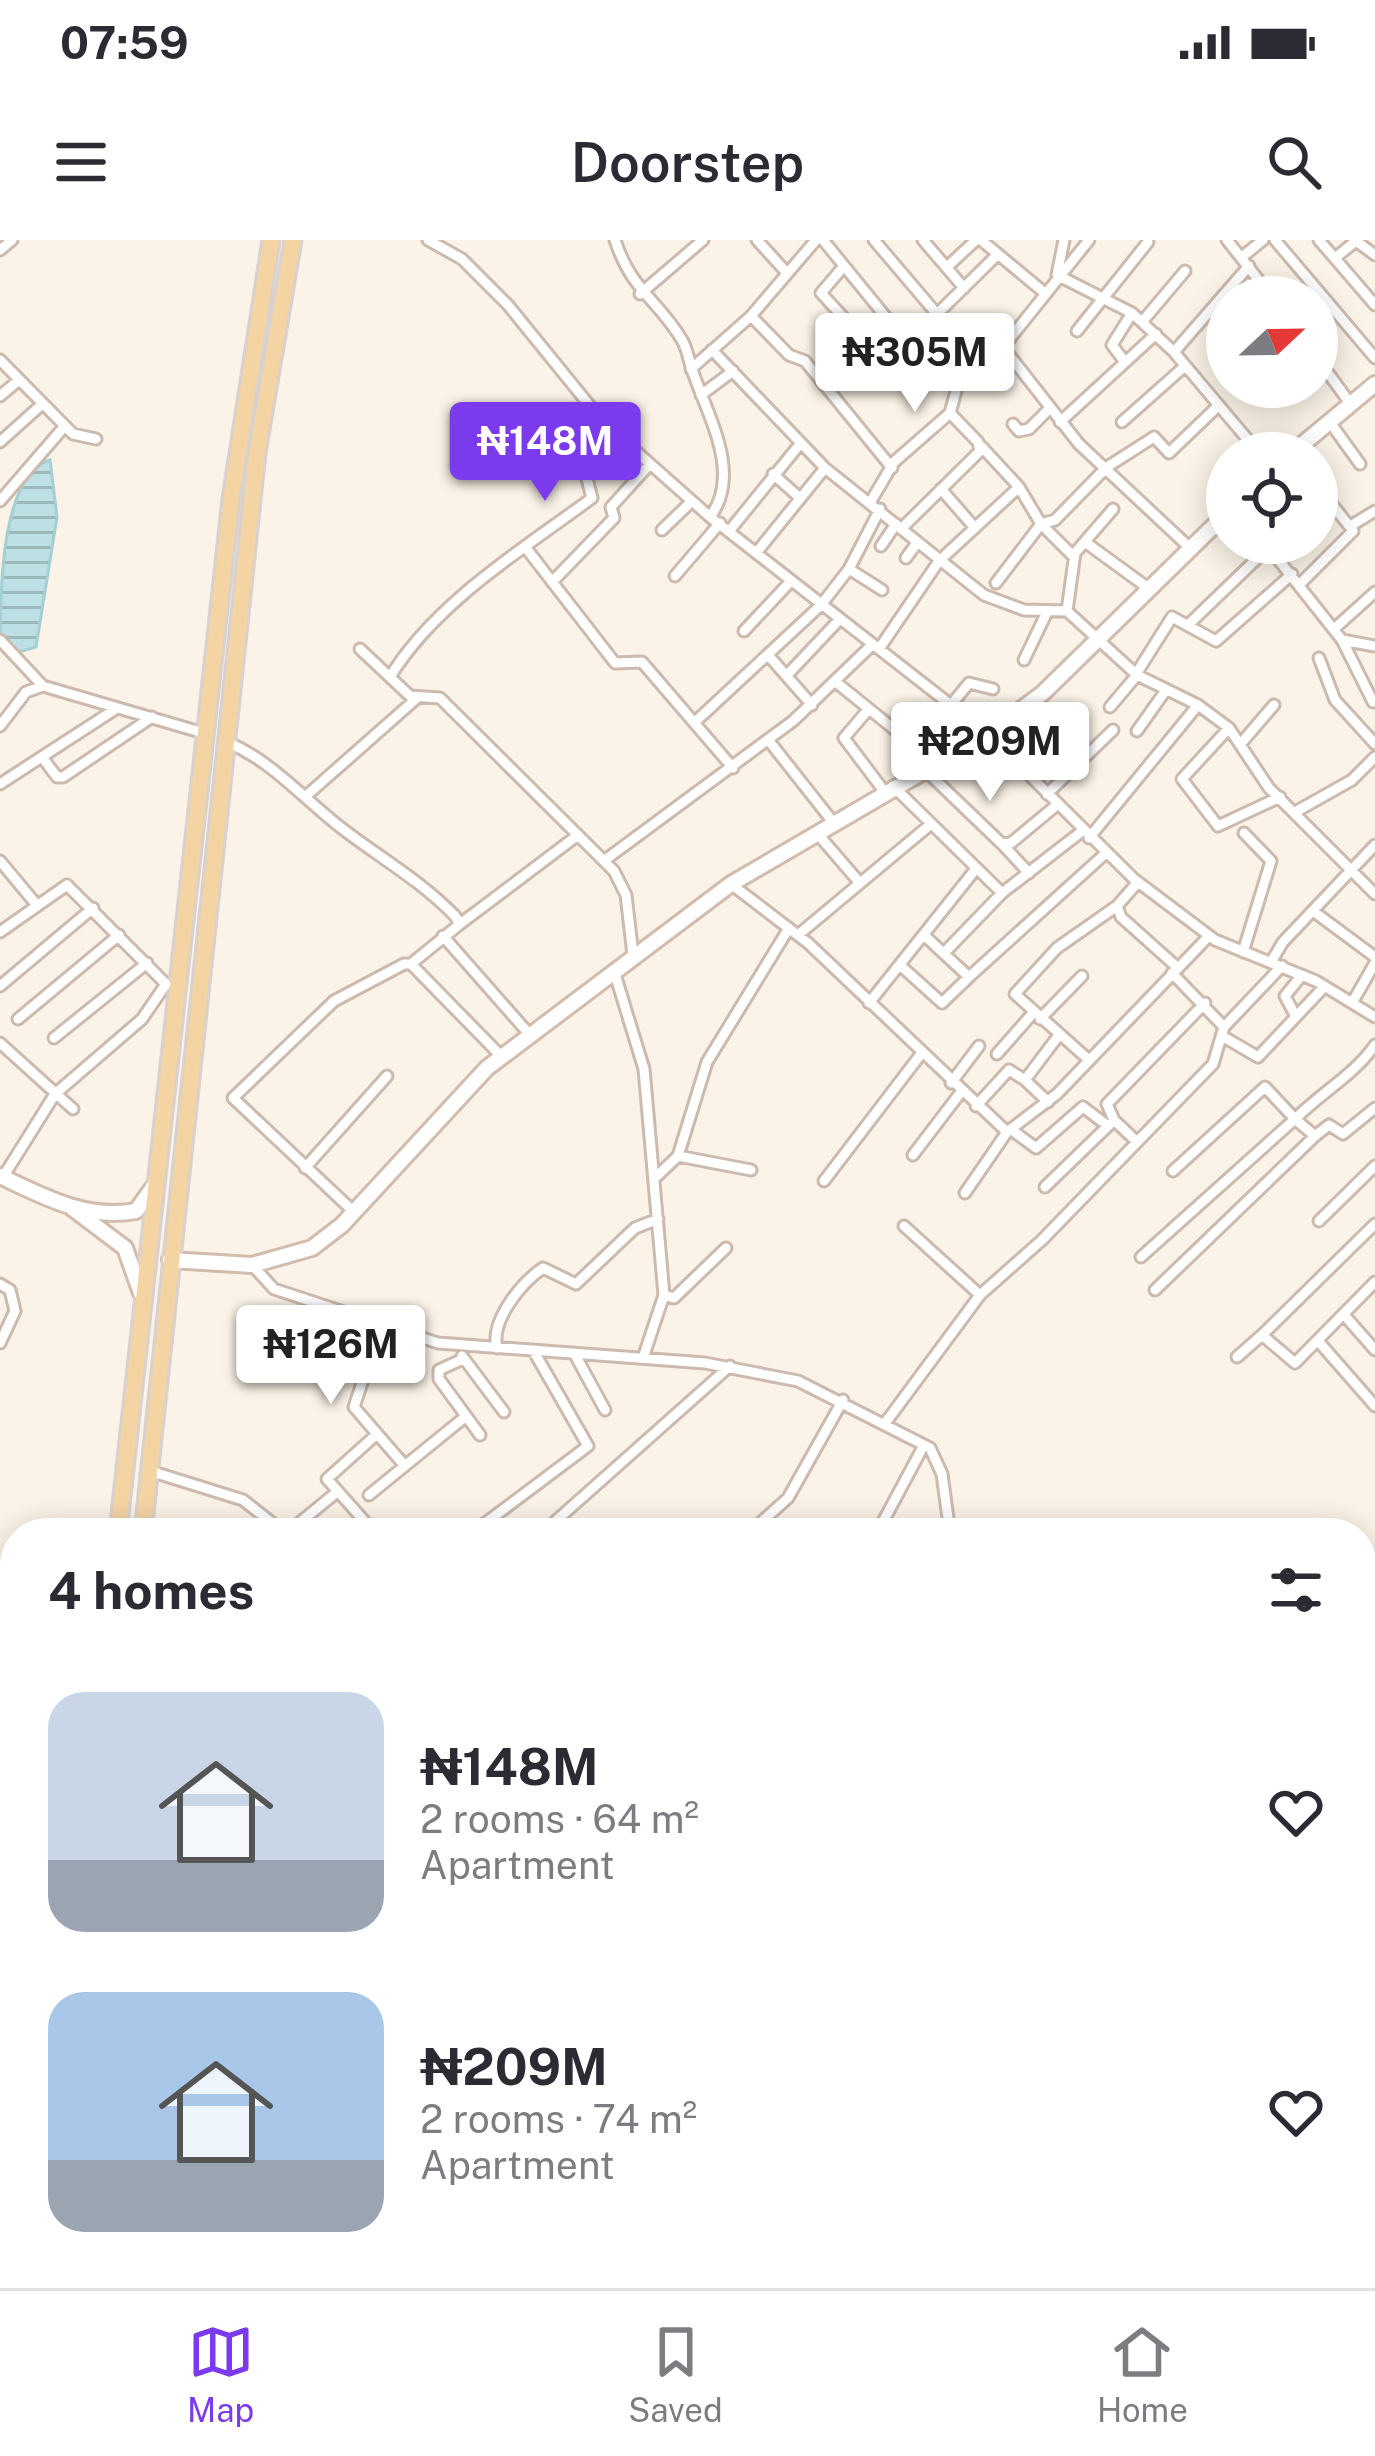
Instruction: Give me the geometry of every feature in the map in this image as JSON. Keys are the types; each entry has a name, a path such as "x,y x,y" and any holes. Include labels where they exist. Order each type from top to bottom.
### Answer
{"main road":[{"path":"120,1518 231,499 271,240"},
{"path":"145,1518 257,453 293,240"}],"street":[{"path":"0,250 11,240"},
{"path":"428,240 462,259 508,305 603,422 756,553 988,734 1085,835 1138,882 1209,936 1302,975 1375,1017"},
{"path":"615,240 640,294 684,343 725,471 718,506 720,523"},
{"path":"640,294 703,240"},
{"path":"758,240 787,273"},
{"path":"691,369 751,316 820,240 916,354 949,327"},
{"path":"874,240 949,327 982,355 1010,356 1060,422 1190,548"},
{"path":"923,240 964,288"},
{"path":"947,267 977,240 1046,294"},
{"path":"1064,240 1057,274 1132,313 1174,352 1206,393"},
{"path":"996,356 1064,278 1089,240"},
{"path":"1227,240 1256,276"},
{"path":"1235,276 1263,240"},
{"path":"1275,240 1375,358"},
{"path":"1320,240 1375,305"},
{"path":"1335,258 1357,241 1375,255"},
{"path":"1077,331 1148,242"},
{"path":"936,313 996,256"},
{"path":"844,266 821,293 878,355"},
{"path":"1142,322 1186,271"},
{"path":"1125,362 1112,345 1132,313"},
{"path":"751,316 790,355 805,361 892,468"},
{"path":"1174,352 1206,316"},
{"path":"1060,422 1156,334"},
{"path":"712,350 825,468 939,560 1004,606 1066,611 1137,675 1198,705 1229,728 1280,797 1375,894"},
{"path":"695,722 821,604 848,569 892,468 950,413 961,374 982,355"},
{"path":"0,360 64,427 96,439"},
{"path":"1122,422 1185,366"},
{"path":"701,395 733,371"},
{"path":"0,396 19,380"},
{"path":"1316,432 1375,384"},
{"path":"1338,388 1349,403"},
{"path":"0,442 40,406"},
{"path":"996,584 1041,524 1060,517 1107,467 1154,437 1169,453 1216,408"},
{"path":"1218,408 1240,432"},
{"path":"1013,424 1019,431 1029,429 1049,409"},
{"path":"950,413 1019,487 1041,524 1073,557"},
{"path":"1329,421 1360,464"},
{"path":"0,501 64,427"},
{"path":"675,576 720,523 800,444"},
{"path":"880,546 981,446"},
{"path":"610,507 650,464"},
{"path":"756,553 825,468"},
{"path":"552,582 614,518 610,507 593,495 585,471"},
{"path":"773,474 800,498"},
{"path":"605,860 769,741 837,683 876,646 939,560 1019,487"},
{"path":"941,490 975,528"},
{"path":"390,677 403,652 593,495"},
{"path":"662,530 692,501"},
{"path":"1066,611 1073,557 1113,509"},
{"path":"1301,584 1350,538 1352,525 1338,509"},
{"path":"1352,525 1375,511"},
{"path":"170,1260 252,1265 312,1248 354,1212 443,1112 530,1035 731,884 988,734 1097,642 1206,533"},
{"path":"1085,542 1148,588"},
{"path":"906,558 917,543"},
{"path":"526,548 615,663 642,662 733,768"},
{"path":"1187,625 1248,564"},
{"path":"1283,564 1342,640 1374,702 1351,720"},
{"path":"848,569 882,590"},
{"path":"1110,707 1137,675 1172,617 1220,639 1292,574"},
{"path":"744,631 791,581"},
{"path":"1334,629 1375,592"},
{"path":"1024,660 1047,612"},
{"path":"789,673 840,620"},
{"path":"0,640 43,686 114,710 152,716 170,727 207,734"},
{"path":"1342,640 1374,644"},
{"path":"360,649 417,698 440,698 605,860 626,895 633,955"},
{"path":"768,655 789,673 812,705"},
{"path":"1319,658 1330,690 1375,744"},
{"path":"837,683 930,766 1029,874"},
{"path":"951,706 969,683 993,689"},
{"path":"0,726 26,692 43,686"},
{"path":"1137,730 1166,690"},
{"path":"306,796 417,698"},
{"path":"944,953 1002,893 1085,835 1198,705"},
{"path":"1243,741 1274,705"},
{"path":"0,784 114,710"},
{"path":"867,711 844,738 888,789 1002,893"},
{"path":"42,757 57,778 63,777 152,716"},
{"path":"1229,728 1182,779 1192,793 1218,826 1280,797"},
{"path":"1047,794 1113,730"},
{"path":"225,741 265,758 306,796 428,890 460,924"},
{"path":"769,741 832,822"},
{"path":"1297,811 1352,779 1375,757"},
{"path":"1002,844 1011,843 1058,805"},
{"path":"656,1177 679,1156 707,1062 793,932 931,824"},
{"path":"816,832 859,882"},
{"path":"1243,952 1271,861 1244,833"},
{"path":"354,1212 232,1098 334,1001 411,964 578,835"},
{"path":"886,1422 980,1295 1042,1240 1213,1064 1223,1032 1313,911 1375,845"},
{"path":"901,966 942,1003 1106,854"},
{"path":"0,861 36,904"},
{"path":"868,1003 975,870"},
{"path":"1089,1060 1015,994 1057,948 1117,906 1138,882"},
{"path":"731,884 793,932 976,1106 1036,1148 1083,1107 1135,1140"},
{"path":"0,932 67,885 166,984 142,1019 55,1094 2,1177 72,1208 112,1216 136,1211 156,1182"},
{"path":"952,904 973,923"},
{"path":"1117,906 1121,917 1205,1003 1223,1032 1253,1059 1324,987"},
{"path":"0,986 93,908"},
{"path":"1313,911 1375,960 1352,1003"},
{"path":"18,1019 119,935"},
{"path":"443,936 530,1035"},
{"path":"926,936 969,977"},
{"path":"965,1192 1010,1131 1048,1102 1209,936"},
{"path":"55,1038 146,963"},
{"path":"411,964 502,1058"},
{"path":"614,971 644,1069 656,1177 664,1294 643,1358"},
{"path":"1294,1015 1285,996 1302,975"},
{"path":"997,1054 1082,976"},
{"path":"1111,1123 1107,1104 1117,1091 1205,1003"},
{"path":"1025,1080 1059,1035"},
{"path":"0,1043 73,1109"},
{"path":"1141,1257 1336,1078 1355,1072 1375,1045"},
{"path":"951,1083 979,1046"},
{"path":"824,1181 921,1054"},
{"path":"976,1106 1009,1070 1048,1102"},
{"path":"305,1168 387,1076"},
{"path":"1173,1171 1265,1087 1316,1136"},
{"path":"913,1155 961,1092"},
{"path":"1155,1290 1329,1125 1343,1134 1375,1108"},
{"path":"1045,1187 1111,1123"},
{"path":"679,1156 751,1170"},
{"path":"1319,1221 1375,1166"},
{"path":"72,1208 124,1248 141,1286 141,1318"},
{"path":"497,1348 500,1318 533,1274 543,1268 576,1284 635,1228 658,1220"},
{"path":"1237,1357 1375,1224"},
{"path":"904,1226 980,1295"},
{"path":"664,1294 674,1298 726,1248"},
{"path":"252,1265 274,1289 381,1326 460,1345 730,1366 798,1382 843,1400 924,1445 942,1474 948,1518"},
{"path":"0,1284 10,1290 15,1310 0,1343"},
{"path":"1262,1335 1295,1363 1374,1284"},
{"path":"1345,1316 1375,1350"},
{"path":"381,1326 354,1407 405,1466"},
{"path":"1318,1342 1375,1406"},
{"path":"460,1345 463,1359 504,1412"},
{"path":"492,1518 588,1446 533,1350"},
{"path":"574,1353 605,1410"},
{"path":"463,1359 438,1374 480,1435"},
{"path":"559,1518 730,1366"},
{"path":"1362,1391 1375,1380"},
{"path":"766,1518 788,1498 843,1400"},
{"path":"369,1495 465,1417"},
{"path":"361,1518 327,1479 377,1434"},
{"path":"885,1518 924,1445"},
{"path":"150,1471 244,1500 267,1518"},
{"path":"305,1518 337,1492"}],"water":[{"path":"50,460 57,517 36,647 15,653 0,645 6,540 21,488 33,470"}]}
